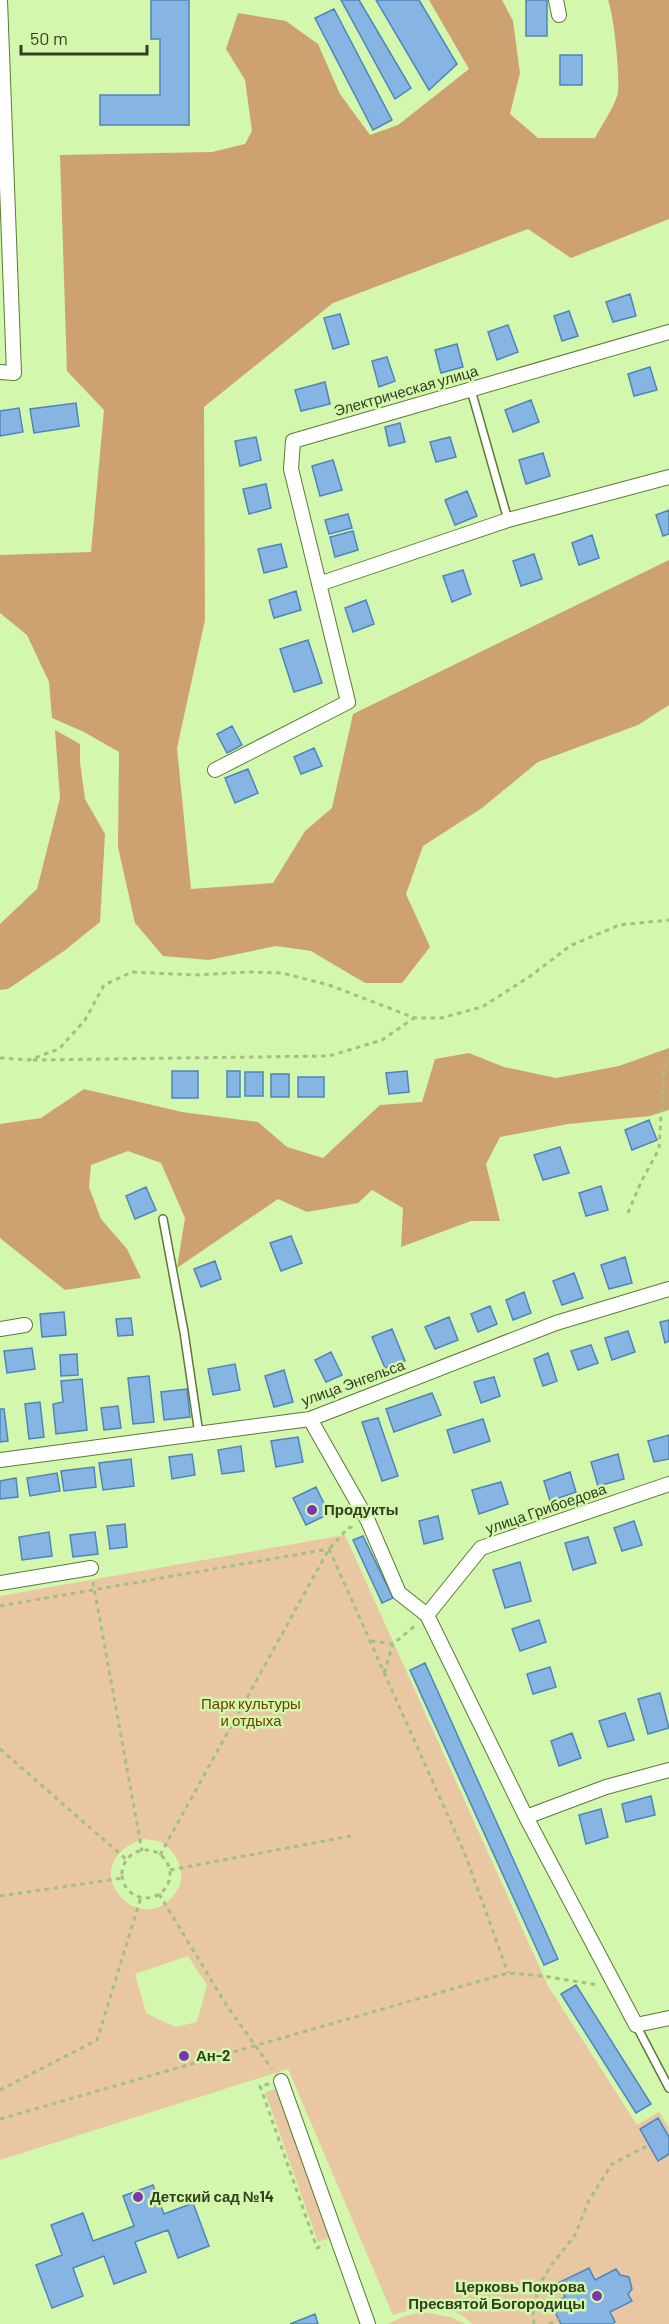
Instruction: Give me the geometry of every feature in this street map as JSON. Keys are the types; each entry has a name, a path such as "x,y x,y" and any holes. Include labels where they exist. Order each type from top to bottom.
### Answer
{"street":[{"path":"0,0 7,373"},
{"path":"556,0 559,15"},
{"name":"Электрическая улица","path":"215,770 348,702 291,469 293,441 669,332"},
{"path":"319,585 508,520 669,477"},
{"name":"улица Энгельса","path":"0,1460 310,1419 556,1323 669,1289"},
{"path":"0,1329 26,1325"},
{"path":"310,1419 368,1521 399,1593 427,1615 526,1817 636,2025 669,2018"},
{"name":"улица Грибоедова","path":"427,1615 481,1548 669,1485"},
{"path":"0,1583 91,1568"},
{"path":"526,1817 606,1787 669,1770"},
{"path":"281,2081 368,2324"}],"lane":[{"path":"471,390 508,520"},
{"path":"163,1219 184,1332 199,1434"},
{"path":"636,2025 669,2088"}],"path":[{"path":"28,1060 59,1049 86,1020 104,985 132,972 195,975 282,973 329,985 415,1018 441,1018 483,1008 530,977 570,946 619,925 669,920"},
{"path":"0,1059 329,1056 382,1040 415,1018"},
{"path":"628,1214 641,1182 659,1149 664,1065 669,1059"},
{"path":"160,1855 185,1805 329,1549 348,1528 368,1521"},
{"path":"0,1606 329,1549"},
{"path":"329,1549 465,1854 508,1973"},
{"path":"94,1590 142,1851"},
{"path":"384,1673 393,1644 427,1615"},
{"path":"370,1641 393,1644"},
{"path":"0,1749 127,1860"},
{"path":"170,1870 351,1836"},
{"path":"142,1851 152,1851 160,1855 170,1870 170,1879 166,1888 150,1898 132,1894 123,1878 123,1869 127,1860 133,1854 142,1851"},
{"path":"0,1896 123,1878"},
{"path":"159,1894 227,2006 281,2081 260,2086 317,2247 338,2240"},
{"path":"0,2090 97,2040 141,1897"},
{"path":"0,2119 508,1973 543,1976 616,1988"},
{"path":"534,2324 533,2314 538,2287 552,2264 575,2235 589,2200 612,2164 649,2145"},
{"path":"549,2324 559,2319"}],"green space":[{"name":"Парк культуры и отдыха","path":"345,1535 548,1986 637,2125 659,2112 669,2128 669,2324 473,2324 454,2311 435,2307 425,2307 393,2315 288,2069 0,2160 0,1596","holes":["143,1839 159,1841 167,1846 176,1857 181,1869 181,1883 178,1889 164,1905 148,1909 132,1906 120,1895 112,1882 112,1866 122,1851","188,1956 207,1985 197,2022 175,2027 146,2013 135,1974"]},
{"path":"279,2088 333,2237 318,2242 265,2092"},
{"path":"423,2312 451,2317 465,2324 388,2324 405,2316"}],"shaded area":[{"path":"429,0 502,0 513,21 520,73 510,114 538,138 595,138 618,92 616,46 608,0 669,0 669,219 571,258 528,229 333,303 204,407 205,620 177,748 191,889 273,883 305,831 332,808 353,714 669,560 669,705 638,725 538,762 482,808 423,846 406,894 430,947 402,983 365,983 311,951 276,946 209,960 163,956 135,923 118,847 119,752 84,732 52,718 49,682 27,635 0,613 0,555 91,552 104,410 67,371 60,155 212,152 245,144 252,131 245,80 226,49 238,13 286,21 318,44 340,94 370,135 398,125 469,69"},
{"path":"55,730 80,744 85,799 105,834 100,922 64,951 8,989 0,990 0,924 37,889 60,798"},
{"path":"669,1048 669,1110 650,1116 568,1124 500,1137 486,1164 500,1221 471,1221 401,1247 403,1208 372,1190 358,1203 307,1212 278,1199 177,1268 185,1218 161,1163 128,1151 91,1165 89,1187 101,1219 127,1249 141,1278 65,1290 0,1238 0,1124 41,1118 84,1089 182,1112 258,1122 287,1147 323,1158 380,1105 422,1102 435,1059 469,1053 504,1067 556,1078 619,1066"}],"building":[{"path":"151,0 189,0 189,125 100,125 100,95 160,95 160,39 151,39"},
{"path":"341,0 359,0 411,88 395,99"},
{"path":"376,0 419,0 457,64 429,90"},
{"path":"526,0 547,0 547,36 526,36"},
{"path":"334,9 392,120 373,130 315,18"},
{"path":"560,55 582,55 582,85 560,85"},
{"path":"630,294 636,316 613,322 606,302"},
{"path":"569,311 578,336 562,341 554,316"},
{"path":"340,314 349,344 333,349 324,318"},
{"path":"508,325 518,352 497,360 488,332"},
{"path":"457,344 463,367 441,373 435,350"},
{"path":"387,357 395,381 379,387 372,361"},
{"path":"650,367 657,390 634,396 628,374"},
{"path":"325,382 330,404 301,411 295,390"},
{"path":"531,400 539,422 513,432 505,410"},
{"path":"76,403 79,426 34,433 30,409"},
{"path":"19,408 23,432 0,436 0,411"},
{"path":"400,423 405,442 389,446 385,427"},
{"path":"256,437 261,460 240,466 235,441"},
{"path":"450,437 456,457 436,462 430,442"},
{"path":"543,453 550,476 526,484 519,460"},
{"path":"333,460 342,490 320,496 312,466"},
{"path":"266,484 271,508 249,514 243,489"},
{"path":"467,491 477,516 455,525 445,500"},
{"path":"669,510 669,534 663,536 656,515"},
{"path":"348,514 352,528 329,534 325,520"},
{"path":"353,531 358,550 335,557 330,537"},
{"path":"592,535 599,558 579,565 572,543"},
{"path":"281,544 287,567 264,573 258,549"},
{"path":"534,554 542,579 521,586 513,561"},
{"path":"463,570 471,594 452,602 443,576"},
{"path":"296,591 301,610 274,618 269,600"},
{"path":"366,600 374,624 353,632 345,608"},
{"path":"308,640 322,683 294,692 280,649"},
{"path":"232,726 242,745 227,753 217,734"},
{"path":"314,748 322,766 301,774 294,757"},
{"path":"248,769 258,793 235,803 225,778"},
{"path":"172,1071 198,1071 198,1098 172,1098"},
{"path":"227,1071 240,1071 240,1097 227,1097"},
{"path":"407,1071 409,1092 389,1094 386,1073"},
{"path":"245,1072 263,1072 263,1096 245,1096"},
{"path":"271,1074 289,1074 289,1097 271,1097"},
{"path":"298,1077 324,1077 324,1097 298,1097"},
{"path":"649,1120 657,1140 632,1150 625,1130"},
{"path":"560,1147 569,1173 543,1180 534,1155"},
{"path":"601,1186 608,1210 586,1216 579,1193"},
{"path":"146,1187 156,1210 135,1219 126,1196"},
{"path":"291,1236 302,1263 281,1271 270,1243"},
{"path":"625,1257 632,1283 609,1289 601,1265"},
{"path":"215,1261 221,1279 201,1287 194,1269"},
{"path":"574,1273 583,1298 562,1305 553,1281"},
{"path":"524,1292 531,1313 513,1320 506,1300"},
{"path":"490,1306 497,1324 478,1332 471,1314"},
{"path":"64,1312 66,1335 42,1337 40,1314"},
{"path":"449,1317 458,1340 435,1349 425,1327"},
{"path":"131,1318 133,1335 118,1336 116,1319"},
{"path":"669,1320 669,1341 665,1343 660,1322"},
{"path":"392,1329 405,1361 385,1368 372,1337"},
{"path":"628,1331 635,1352 612,1360 605,1338"},
{"path":"591,1345 598,1363 578,1370 571,1351"},
{"path":"32,1348 35,1369 7,1373 4,1351"},
{"path":"331,1352 342,1375 326,1382 315,1360"},
{"path":"548,1353 557,1381 543,1386 534,1359"},
{"path":"77,1354 78,1375 61,1376 60,1355"},
{"path":"235,1364 240,1390 213,1395 208,1369"},
{"path":"284,1370 293,1402 274,1407 265,1376"},
{"path":"149,1376 154,1422 133,1424 128,1378"},
{"path":"494,1377 500,1396 481,1403 474,1382"},
{"path":"82,1379 87,1430 56,1434 53,1404 63,1402 61,1381"},
{"path":"187,1389 190,1417 164,1420 161,1392"},
{"path":"432,1393 441,1415 394,1432 386,1409"},
{"path":"40,1402 44,1437 29,1439 25,1404"},
{"path":"118,1406 121,1428 104,1430 101,1408"},
{"path":"0,1409 4,1409 8,1441 0,1442"},
{"path":"378,1418 398,1476 382,1481 362,1422"},
{"path":"483,1419 490,1441 454,1453 447,1430"},
{"path":"669,1435 669,1459 654,1462 648,1441"},
{"path":"298,1437 303,1462 276,1467 271,1441"},
{"path":"241,1446 244,1471 222,1474 218,1450"},
{"path":"192,1454 195,1475 172,1479 169,1457"},
{"path":"618,1454 624,1479 598,1486 591,1462"},
{"path":"131,1459 134,1486 103,1490 99,1463"},
{"path":"94,1467 96,1487 64,1491 61,1471"},
{"path":"570,1472 576,1492 550,1501 544,1481"},
{"path":"57,1473 60,1491 30,1496 27,1478"},
{"path":"16,1478 18,1497 0,1499 0,1481"},
{"path":"501,1482 508,1504 479,1514 472,1490"},
{"path":"316,1487 329,1514 306,1525 293,1498"},
{"path":"438,1516 443,1539 424,1544 419,1521"},
{"path":"634,1521 642,1545 622,1551 614,1528"},
{"path":"125,1524 127,1547 110,1549 107,1526"},
{"path":"49,1532 52,1556 22,1560 19,1537"},
{"path":"95,1532 98,1554 73,1557 70,1535"},
{"path":"363,1536 393,1598 382,1603 353,1540"},
{"path":"588,1537 596,1563 573,1570 565,1543"},
{"path":"520,1562 531,1601 505,1608 493,1570"},
{"path":"539,1620 546,1642 520,1651 512,1629"},
{"path":"425,1663 558,1959 544,1965 410,1670"},
{"path":"550,1667 556,1687 533,1694 527,1674"},
{"path":"660,1693 669,1728 648,1734 638,1699"},
{"path":"625,1713 634,1740 608,1747 599,1721"},
{"path":"572,1733 581,1758 559,1766 551,1741"},
{"path":"651,1796 655,1815 626,1822 622,1804"},
{"path":"601,1809 608,1837 586,1844 579,1815"},
{"path":"576,1985 651,2104 636,2113 561,1994"},
{"path":"658,2118 669,2137 669,2154 658,2161 640,2129"},
{"path":"153,2185 164,2214 193,2203 209,2246 178,2258 168,2230 135,2242 146,2272 114,2284 104,2256 73,2268 83,2296 52,2308 36,2265 62,2255 51,2225 83,2213 93,2241 134,2226 123,2196"},
{"name":"Церковь Покрова Пресвятой Богородицы","path":"589,2268 595,2280 616,2269 620,2275 629,2277 632,2289 628,2294 632,2301 610,2312 615,2322 612,2324 561,2324 551,2304 565,2297 558,2283"},
{"path":"315,2314 318,2324 290,2324"}],"place":[{"name":"Продукты","path":"312,1510"},
{"name":"Ан-2","path":"184,2056"},
{"name":"Детский сад №14","path":"138,2197"},
{"name":"Церковь Покрова Пресвятой Богородицы","path":"597,2296"}]}
